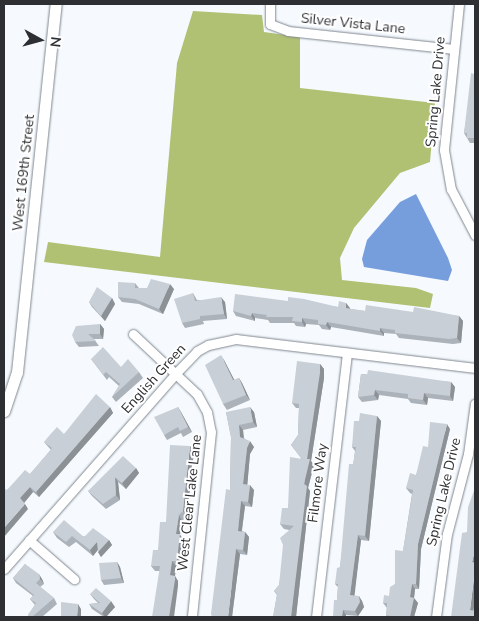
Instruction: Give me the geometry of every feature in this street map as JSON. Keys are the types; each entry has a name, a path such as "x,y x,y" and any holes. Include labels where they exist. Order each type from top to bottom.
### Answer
{"street":[{"name":"West 169th Street","path":"4,411 14,385 20,345 56,4"},
{"name":"Silver Vista Lane","path":"270,4 270,24 288,31 454,49"},
{"name":"Spring Lake Drive","path":"458,4 444,150 445,168 451,189 475,236"},
{"name":"West Clear Lake Lane","path":"133,334 177,372 197,394 207,412 212,432 192,617"},
{"name":"English Green","path":"4,569 177,372 197,351 222,340 475,368"},
{"name":"Filmore Way","path":"316,617 347,353"},
{"name":"Spring Lake Drive","path":"436,617 447,534 468,454 475,403"},
{"path":"29,540 74,579"}],"green space":[{"path":"193,11 262,15 264,32 300,37 300,88 435,103 430,162 400,173 354,228 340,258 342,280 416,288 433,294 430,308 44,262 48,242 160,257 177,63"}],"water":[{"path":"416,194 448,258 452,270 448,281 364,267 362,259 367,240 400,202"}],"building":[{"path":"474,69 475,138 467,138 467,133 464,133 471,73 474,74"},
{"path":"151,279 170,284 159,309 135,299 118,297 118,282 135,283 135,288 147,288"},
{"path":"97,287 112,298 101,316 89,302"},
{"path":"193,293 195,301 221,297 224,314 200,316 200,319 182,323 174,299"},
{"path":"235,294 288,301 288,297 304,299 338,307 339,301 346,303 346,308 365,311 366,305 413,312 414,307 459,316 457,338 449,339 395,333 395,330 380,328 380,331 327,322 326,325 318,324 318,320 302,318 302,322 292,321 293,317 266,317 267,315 252,313 251,316 233,311"},
{"path":"100,324 100,334 88,334 96,341 75,342 72,335 76,326"},
{"path":"103,347 121,367 128,359 139,372 112,397 120,384 106,372 103,375 91,359"},
{"path":"221,355 233,380 239,378 246,395 223,404 205,365"},
{"path":"297,361 320,364 320,373 307,459 310,459 304,484 307,486 291,617 273,617 277,594 274,591 279,585 283,545 280,538 294,526 280,524 282,508 288,508 290,457 302,459 291,445 298,435 299,404 292,403"},
{"path":"368,370 451,382 450,396 424,393 423,400 408,398 408,394 375,390 374,395 358,397 361,374 367,375"},
{"path":"96,394 110,407 36,492 30,487 20,498 25,504 4,528 5,489 7,490 25,470 30,474 52,448 44,442 48,437 57,427 64,434"},
{"path":"178,407 188,427 180,431 178,427 164,435 154,417"},
{"path":"250,407 253,422 239,425 240,437 250,441 247,448 243,484 250,485 248,502 241,501 238,531 245,532 243,550 236,549 228,617 212,617 226,489 230,490 231,437 226,412"},
{"path":"360,413 377,416 365,536 358,535 350,595 359,596 360,602 355,611 343,610 342,617 333,617 334,600 337,600 338,584 335,584 337,568 340,567 349,464 353,464 356,447 352,447 354,421 359,421"},
{"path":"430,422 447,424 418,544 416,584 412,584 410,597 414,598 410,617 390,617 386,615 387,603 383,603 384,595 389,596 390,587 395,584 395,550 403,551 413,490 406,488 410,473 416,475 423,446 428,447"},
{"path":"170,445 190,446 183,511 179,515 176,534 180,534 177,561 172,561 170,575 175,576 175,580 169,617 152,617 160,566 151,566 153,550 158,550 160,522 166,522"},
{"path":"123,456 136,468 122,483 115,477 116,495 103,504 88,491"},
{"path":"475,488 475,550 472,562 475,563 475,578 470,610 475,611 475,617 451,617 462,533 467,532 468,507"},
{"path":"64,520 84,537 93,528 109,540 98,552 97,542 90,550 72,536 66,542 53,532"},
{"path":"117,562 121,578 101,580 99,563"},
{"path":"25,564 39,574 40,579 36,583 54,598 32,617 28,615 36,603 30,599 34,595 13,578"},
{"path":"96,588 111,601 102,613 89,604 100,603 90,594"},
{"path":"61,602 78,604 77,617 61,617"}]}
